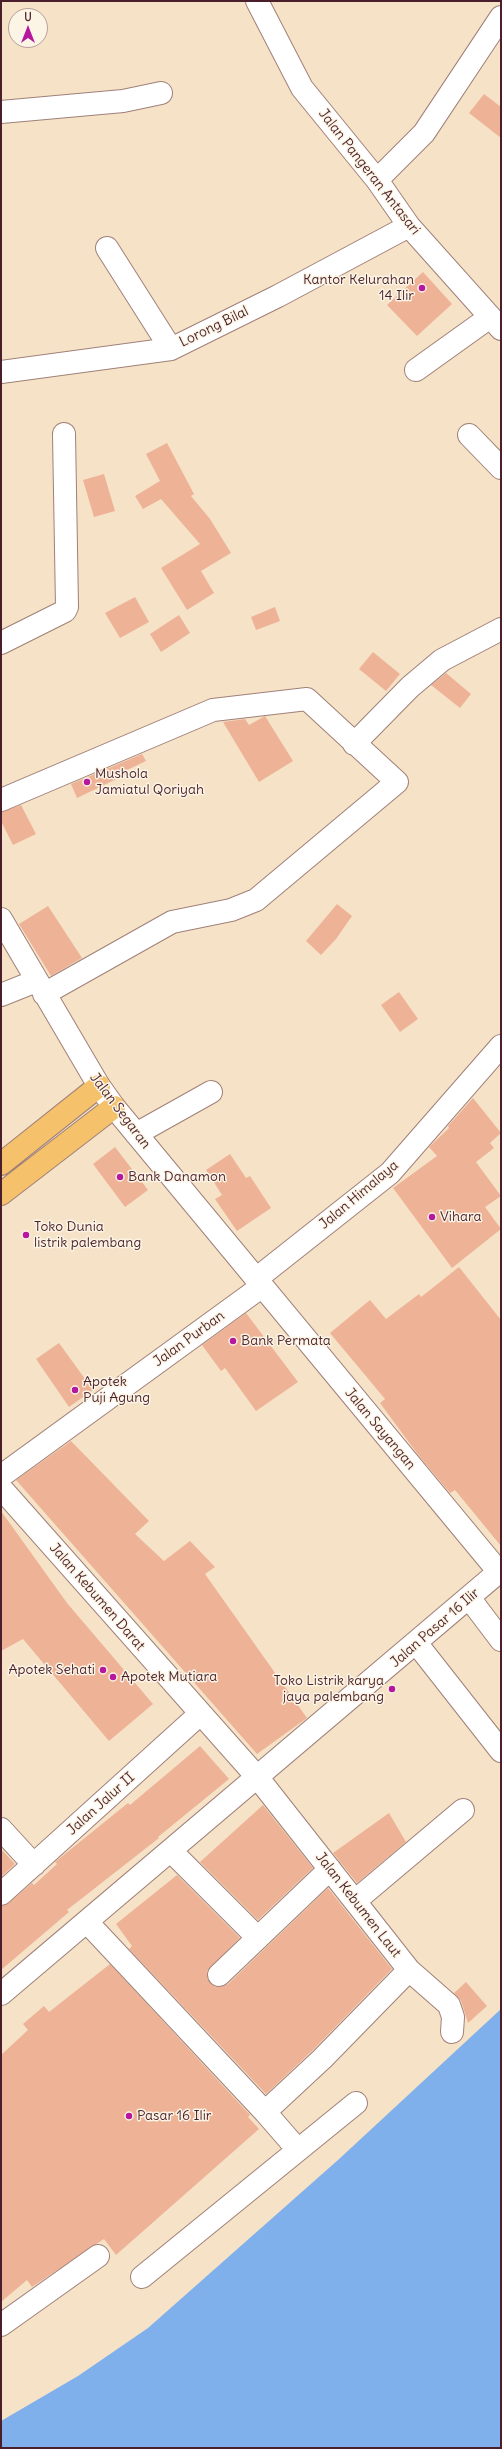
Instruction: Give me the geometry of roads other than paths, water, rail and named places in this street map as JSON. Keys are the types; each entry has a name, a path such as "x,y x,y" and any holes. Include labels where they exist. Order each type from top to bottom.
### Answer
{"main road":[{"path":"99,1086 1,1164 8,1188 114,1107"}],"street":[{"name":"Jalan Pangeran Antasari","path":"257,1 302,88 377,180 409,226 495,323"},
{"path":"377,180 424,133 501,17"},
{"path":"1,112 123,101 161,93"},
{"name":"Lorong Bilal","path":"1,372 171,349 278,296 409,226"},
{"path":"107,248 171,349"},
{"path":"416,370 495,323"},
{"path":"1,643 65,610 68,607 64,434"},
{"path":"468,436 501,468"},
{"path":"354,744 410,687 442,660 460,649 501,629"},
{"path":"1,800 213,710 307,699 354,744 396,779 395,784 256,900 231,910 172,922 40,988 1,995"},
{"name":"Jalan Segaran","path":"1,920 99,1086 114,1107 258,1283"},
{"name":"Jalan Himalaya","path":"258,1283 390,1173 501,1046"},
{"path":"136,1134 211,1092"},
{"name":"Jalan Purban","path":"1,1476 258,1283"},
{"name":"Jalan Sayangan","path":"258,1283 500,1571"},
{"name":"Jalan Kebumen Darat","path":"1,1488 258,1778"},
{"name":"Jalan Pasar 16 Ilir","path":"1,1994 470,1599 500,1571"},
{"path":"470,1599 501,1640"},
{"path":"416,1644 501,1751"},
{"name":"Jalan Jalur II","path":"1,1894 200,1714"},
{"name":"Jalan Kebumen Laut","path":"258,1778 409,1970 449,2005 453,2017 452,2032"},
{"path":"355,1901 463,1810"},
{"path":"1,1829 34,1865"},
{"path":"171,1851 258,1938"},
{"path":"219,1975 330,1869"},
{"path":"87,1922 265,2112 298,2150"},
{"path":"265,2112 322,2059 409,1970"},
{"path":"142,2277 356,2103"},
{"path":"1,2325 98,2256"}],"water":[{"path":"501,2009 501,2448 1,2448 1,2421 78,2376 148,2328 338,2160"}],"place":[{"name":"Kantor Kelurahan 14 Ilir","path":"422,288"},
{"name":"Mushola Jamiatul Qoriyah","path":"87,782"},
{"name":"Bank Danamon","path":"120,1177"},
{"name":"Vihara","path":"432,1217"},
{"name":"Toko Dunia listrik palembang","path":"26,1235"},
{"name":"Bank Permata","path":"233,1341"},
{"name":"Apotek Puji Agung","path":"75,1390"},
{"name":"Apotek Sehati","path":"103,1670"},
{"name":"Apotek Mutiara","path":"113,1677"},
{"name":"Toko Listrik karya jaya palembang","path":"392,1689"},
{"name":"Pasar 16 Ilir","path":"129,2116"}]}
